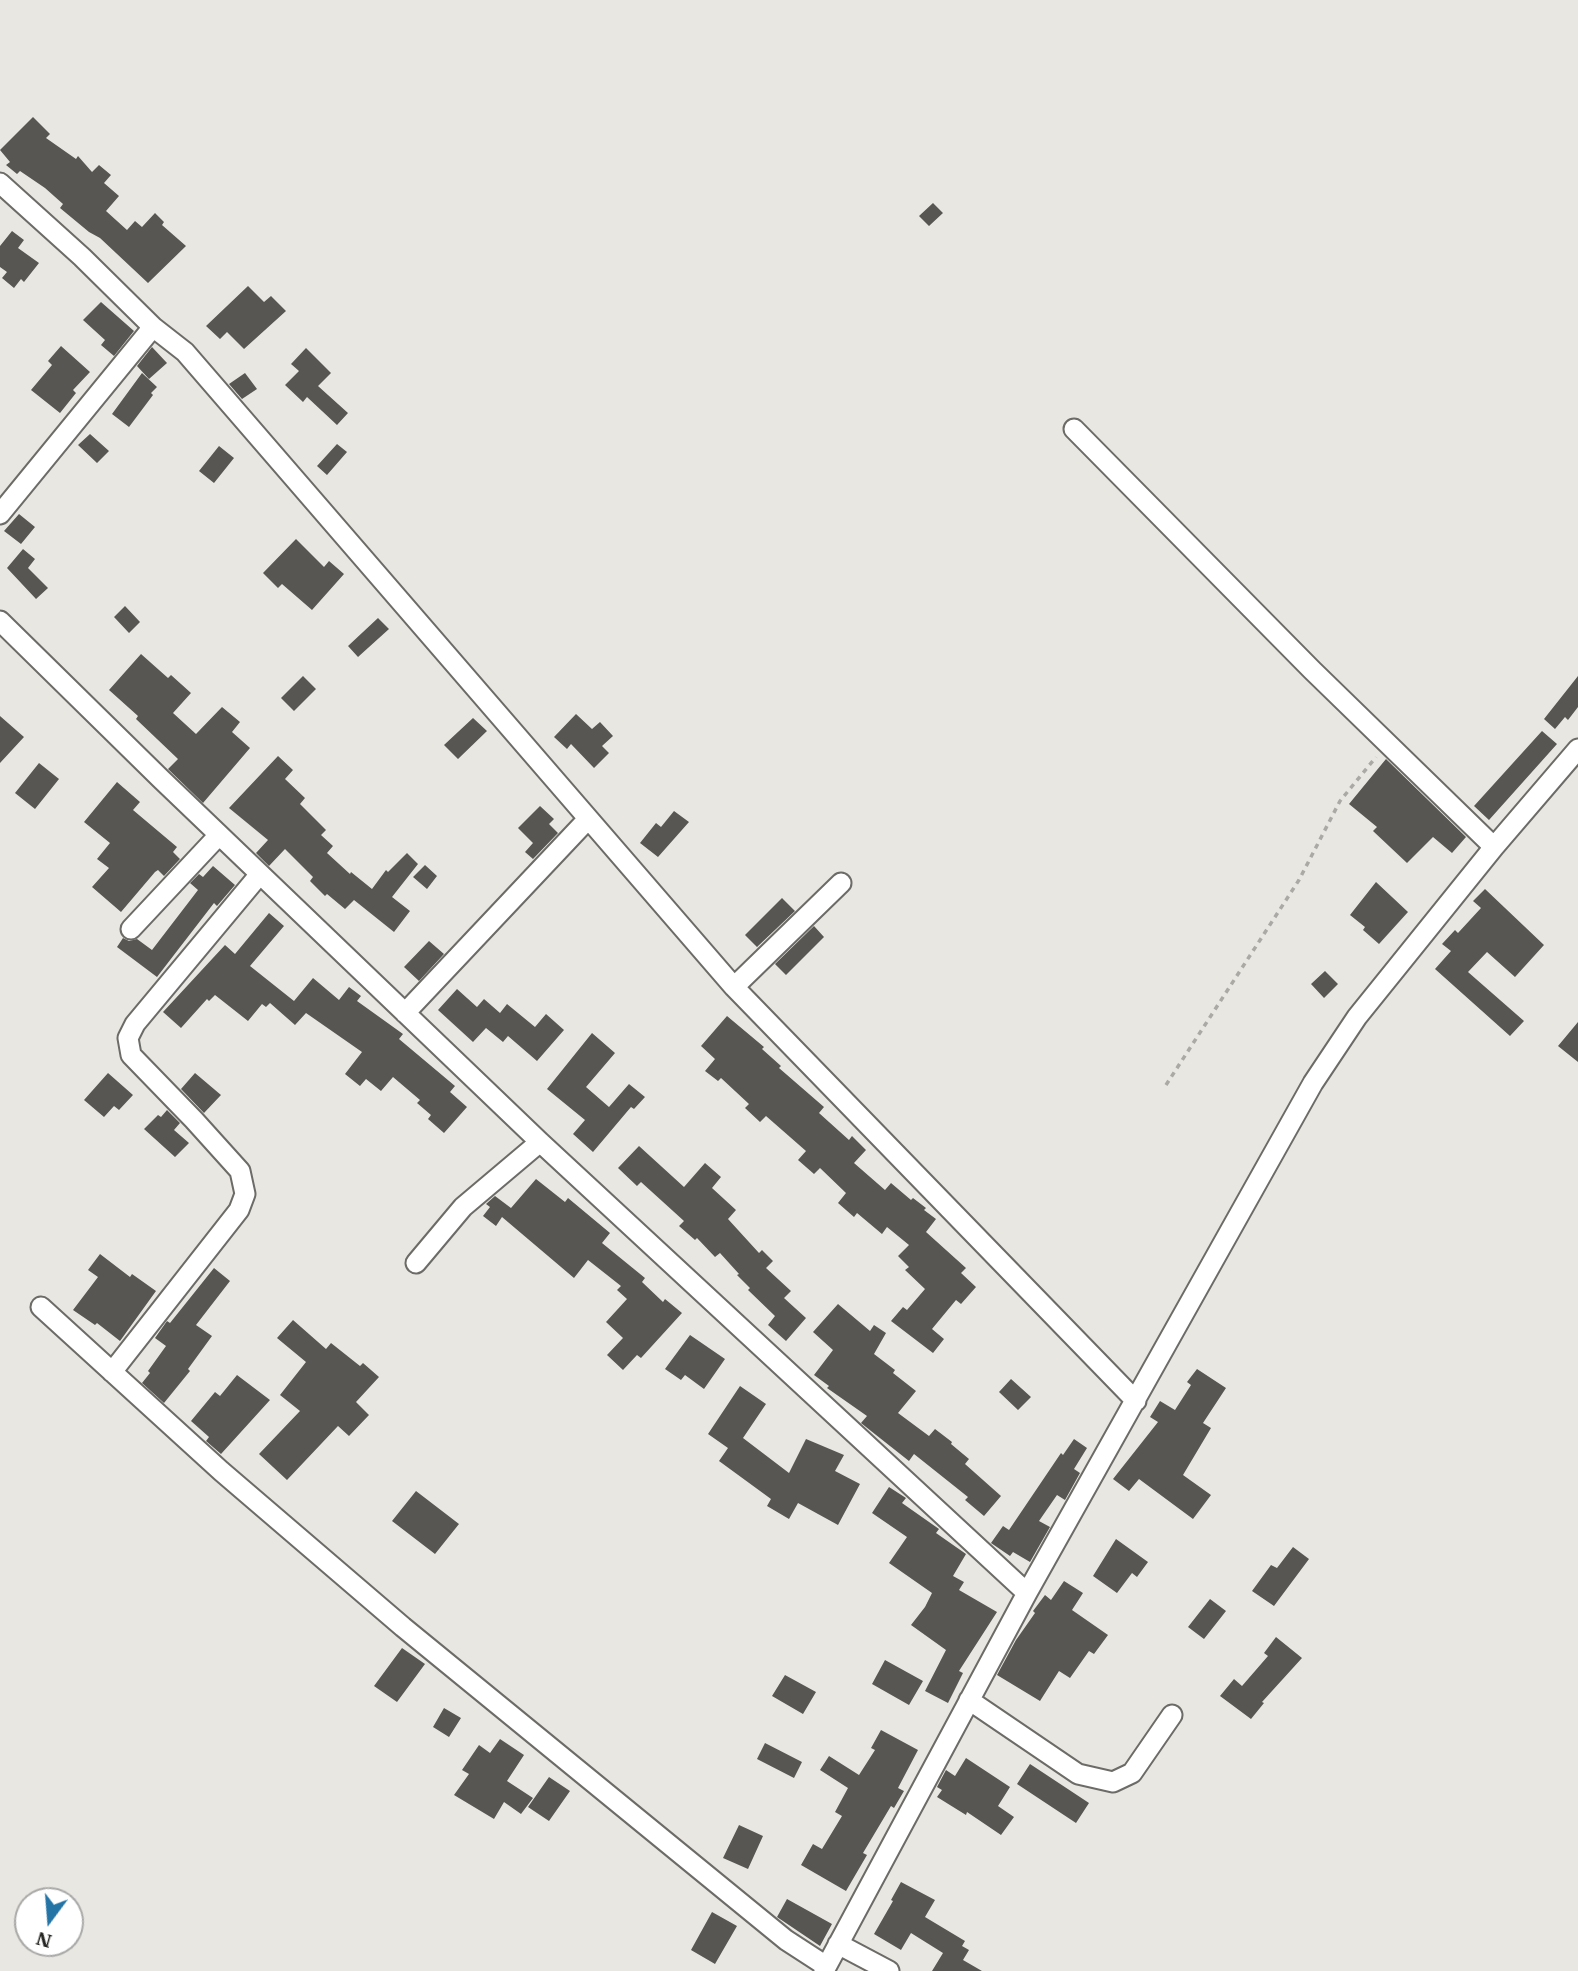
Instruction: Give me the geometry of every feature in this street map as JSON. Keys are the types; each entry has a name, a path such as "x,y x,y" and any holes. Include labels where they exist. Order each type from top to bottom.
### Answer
{"street":[{"path":"0,183 82,257 153,327 186,352 734,987 1136,1401"},
{"path":"0,514 153,327"},
{"path":"1074,429 1312,670 1494,847"},
{"path":"0,621 540,1142 1027,1593"},
{"path":"41,1307 221,1471 403,1627 825,1969 1027,1593 1313,1083 1357,1017 1494,847 1578,750"},
{"path":"405,1013 588,819"},
{"path":"131,929 219,835"},
{"path":"112,1372 239,1210 245,1194 240,1171 131,1055 128,1038 135,1024 260,874"},
{"path":"734,987 841,883"},
{"path":"416,1263 463,1207 540,1142"},
{"path":"969,1700 1078,1774 1113,1782 1132,1773 1172,1716"},
{"path":"838,1944 889,1971"}],"path":[{"path":"1166,1085 1299,880 1340,801 1388,743"}],"building":[{"path":"33,117 50,134 46,138 76,159 78,156 92,172 99,165 111,175 104,183 119,196 106,211 127,230 135,221 142,227 155,213 164,222 162,225 186,246 148,283 100,238 60,208 63,204 45,188 20,171 17,174 6,165 10,162 0,150"},
{"path":"933,203 943,213 929,226 919,216"},
{"path":"12,231 24,240 18,248 39,263 24,282 21,279 14,288 2,278 7,272 0,267 0,246"},
{"path":"248,286 264,302 271,296 286,311 244,349 227,332 220,339 206,326"},
{"path":"101,302 134,331 114,356 101,345 105,340 83,320"},
{"path":"61,346 90,372 73,390 76,393 60,413 31,390 52,365 48,361"},
{"path":"152,347 167,363 149,379 137,366"},
{"path":"306,348 331,373 318,386 348,413 337,425 307,397 303,402 285,385 299,371 291,364"},
{"path":"142,373 157,387 129,427 112,414"},
{"path":"245,373 257,389 242,399 229,384"},
{"path":"90,434 109,451 97,463 78,445"},
{"path":"337,444 347,452 327,475 317,466"},
{"path":"219,446 234,458 214,483 199,471"},
{"path":"19,514 35,527 21,544 4,531"},
{"path":"296,539 324,567 329,561 344,574 312,610 282,584 278,588 263,573"},
{"path":"23,549 35,559 28,568 48,588 36,599 7,568"},
{"path":"125,606 140,622 129,633 114,617"},
{"path":"378,618 389,629 358,657 348,646"},
{"path":"141,654 168,678 171,675 191,693 173,713 196,734 222,707 240,722 232,732 250,748 203,803 168,769 178,759 136,719 138,716 109,690"},
{"path":"303,676 316,689 294,711 281,698"},
{"path":"1578,676 1578,707 1568,720 1565,717 1555,729 1544,719"},
{"path":"576,714 592,729 600,722 613,736 602,746 609,753 594,768 571,744 567,749 554,737"},
{"path":"0,716 24,737 0,763"},
{"path":"473,718 487,731 458,759 444,745"},
{"path":"1542,731 1557,744 1489,820 1474,806"},
{"path":"278,756 293,770 285,779 305,798 300,804 326,830 321,835 333,846 327,853 350,874 351,872 372,889 386,870 388,872 407,853 418,864 392,897 410,911 394,932 354,900 345,909 327,894 325,896 310,881 313,877 285,849 269,866 256,853 268,840 229,808"},
{"path":"1386,759 1466,837 1452,853 1433,837 1407,863 1373,831 1377,827 1349,804"},
{"path":"39,763 59,779 35,809 15,793"},
{"path":"117,782 140,802 133,810 177,847 173,852 180,859 164,876 158,870 155,872 121,912 92,887 109,868 97,859 110,843 84,822"},
{"path":"540,806 554,819 549,824 558,833 533,859 525,852 533,843 518,828"},
{"path":"674,811 689,822 658,857 640,843 656,823 661,827"},
{"path":"425,865 437,876 427,889 413,877"},
{"path":"213,866 235,885 217,906 214,903 157,977 117,947 123,938 129,941 137,939 152,950 198,890 190,883 199,874 203,877"},
{"path":"1376,882 1408,912 1379,944 1363,930 1365,927 1350,915"},
{"path":"1485,889 1544,945 1515,977 1487,952 1468,972 1524,1021 1510,1036 1435,969 1451,951 1442,944 1455,930 1458,933 1481,908 1473,901"},
{"path":"782,898 795,911 757,947 745,935"},
{"path":"269,913 284,926 250,966 294,1001 313,978 339,1000 349,987 361,996 357,1001 403,1034 399,1039 455,1086 450,1092 467,1107 444,1133 428,1119 431,1115 417,1103 420,1100 393,1077 381,1091 366,1079 360,1086 345,1074 362,1052 306,1013 295,1025 270,1003 266,1007 262,1004 248,1021 215,995 209,1001 207,999 181,1028 163,1012 225,945 235,954"},
{"path":"814,926 824,937 786,975 775,964"},
{"path":"429,941 444,954 419,981 404,967"},
{"path":"1325,971 1338,984 1324,998 1311,984"},
{"path":"457,989 477,1007 484,999 500,1013 507,1004 535,1027 546,1014 564,1030 537,1061 508,1036 503,1042 486,1028 473,1042 438,1010"},
{"path":"727,1016 764,1047 762,1049 781,1066 779,1068 824,1107 819,1113 849,1140 852,1136 866,1150 854,1163 885,1190 891,1183 911,1200 913,1198 926,1208 924,1210 936,1219 926,1232 966,1268 961,1273 976,1287 961,1304 956,1300 932,1329 944,1339 933,1353 891,1321 903,1307 907,1310 925,1289 905,1270 909,1267 898,1256 909,1245 887,1227 882,1234 857,1213 854,1217 838,1203 846,1193 820,1168 814,1174 798,1160 806,1151 766,1116 760,1122 745,1108 749,1104 721,1078 718,1081 705,1071 715,1059 701,1046"},
{"path":"1578,1022 1578,1062 1558,1046"},
{"path":"592,1033 615,1053 586,1087 609,1107 629,1084 645,1097 634,1109 631,1107 593,1152 573,1134 585,1120 547,1089"},
{"path":"108,1073 133,1095 119,1110 114,1106 104,1117 84,1100"},
{"path":"195,1073 221,1095 204,1113 181,1089"},
{"path":"167,1110 180,1123 174,1130 189,1143 175,1157 144,1129"},
{"path":"639,1146 684,1187 705,1163 721,1177 712,1188 736,1210 728,1219 759,1253 762,1250 773,1261 766,1268 791,1291 784,1298 806,1318 786,1341 768,1325 775,1316 748,1290 750,1288 720,1253 715,1257 697,1238 695,1240 679,1226 684,1221 641,1182 637,1186 618,1168"},
{"path":"536,1179 565,1202 568,1198 610,1233 602,1243 645,1278 642,1282 663,1302 665,1299 682,1313 641,1358 637,1355 623,1370 607,1355 623,1338 606,1322 627,1299 617,1290 621,1286 588,1260 574,1278 502,1217 496,1226 483,1216 490,1207 486,1204 495,1196 511,1208"},
{"path":"100,1254 130,1277 132,1274 156,1291 120,1341 97,1323 95,1325 73,1310 98,1277 88,1270"},
{"path":"214,1268 230,1281 196,1325 212,1336 188,1369 190,1371 164,1403 142,1383 166,1346 155,1338"},
{"path":"838,1304 870,1331 874,1325 886,1333 874,1354 916,1391 898,1413 929,1436 935,1429 952,1442 951,1444 969,1459 965,1464 1001,1496 984,1516 965,1500 968,1497 914,1454 909,1461 861,1423 867,1416 827,1388 829,1386 814,1375 833,1350 813,1332"},
{"path":"293,1320 326,1349 331,1343 360,1366 363,1363 379,1377 356,1402 369,1415 349,1436 338,1426 287,1480 259,1454 300,1411 280,1395 306,1362 277,1338"},
{"path":"690,1335 725,1359 704,1389 685,1375 681,1380 665,1369"},
{"path":"1197,1369 1226,1388 1203,1423 1211,1428 1183,1475 1211,1495 1193,1519 1139,1479 1129,1491 1113,1479 1158,1422 1150,1417 1160,1401 1175,1410 1191,1385 1187,1382"},
{"path":"237,1375 270,1400 221,1454 206,1441 209,1437 191,1421 215,1392 220,1396"},
{"path":"1011,1379 1031,1397 1018,1410 999,1392"},
{"path":"740,1386 766,1404 743,1438 789,1473 806,1439 844,1455 835,1471 860,1484 838,1525 798,1503 789,1519 767,1506 771,1499 719,1461 728,1448 708,1434"},
{"path":"1074,1439 1087,1448 1074,1469 1080,1473 1065,1500 1057,1495 1039,1521 1050,1527 1030,1562 1013,1552 1010,1556 991,1543 1003,1526 1009,1530 1061,1453 1063,1455"},
{"path":"889,1487 906,1498 902,1503 939,1529 936,1533 966,1554 953,1576 964,1582 959,1590 997,1612 959,1671 963,1673 948,1703 925,1691 946,1650 911,1625 932,1593 889,1563 907,1537 872,1513"},
{"path":"416,1491 459,1524 435,1554 392,1521"},
{"path":"1116,1539 1148,1562 1137,1577 1132,1573 1117,1593 1093,1576"},
{"path":"1293,1547 1309,1559 1274,1606 1252,1591 1271,1565 1277,1568"},
{"path":"1064,1581 1083,1593 1072,1610 1108,1635 1094,1654 1089,1651 1070,1678 1059,1671 1040,1701 997,1675 1035,1613 1033,1611 1045,1595 1051,1600"},
{"path":"1210,1599 1226,1611 1204,1639 1188,1627"},
{"path":"1276,1637 1302,1658 1262,1702 1264,1703 1251,1719 1220,1696 1234,1679 1242,1686 1268,1656 1264,1653"},
{"path":"402,1648 425,1664 397,1702 374,1686"},
{"path":"885,1660 923,1681 909,1705 872,1684"},
{"path":"785,1675 816,1692 803,1714 772,1696"},
{"path":"444,1708 461,1718 449,1737 433,1727"},
{"path":"881,1730 918,1750 898,1788 904,1791 894,1808 891,1806 863,1853 867,1855 846,1891 801,1865 813,1844 822,1849 842,1816 835,1812 848,1788 820,1770 829,1756 859,1775 875,1750 871,1748"},
{"path":"500,1739 524,1755 507,1781 533,1798 521,1814 504,1802 494,1819 454,1795 469,1774 462,1770 479,1745 490,1753"},
{"path":"765,1743 802,1762 794,1778 757,1759"},
{"path":"966,1758 1010,1787 998,1806 1014,1817 1001,1835 967,1812 966,1815 937,1797 942,1790 937,1787 946,1770 955,1776"},
{"path":"1030,1764 1089,1803 1076,1823 1017,1784"},
{"path":"549,1777 570,1791 549,1821 528,1807"},
{"path":"739,1825 763,1836 748,1869 723,1858"},
{"path":"901,1882 935,1900 925,1917 965,1941 962,1946 969,1950 963,1960 982,1971 932,1971 943,1953 911,1933 901,1950 874,1934"},
{"path":"787,1899 832,1924 820,1946 777,1917"},
{"path":"712,1912 737,1926 715,1964 691,1950"}]}
